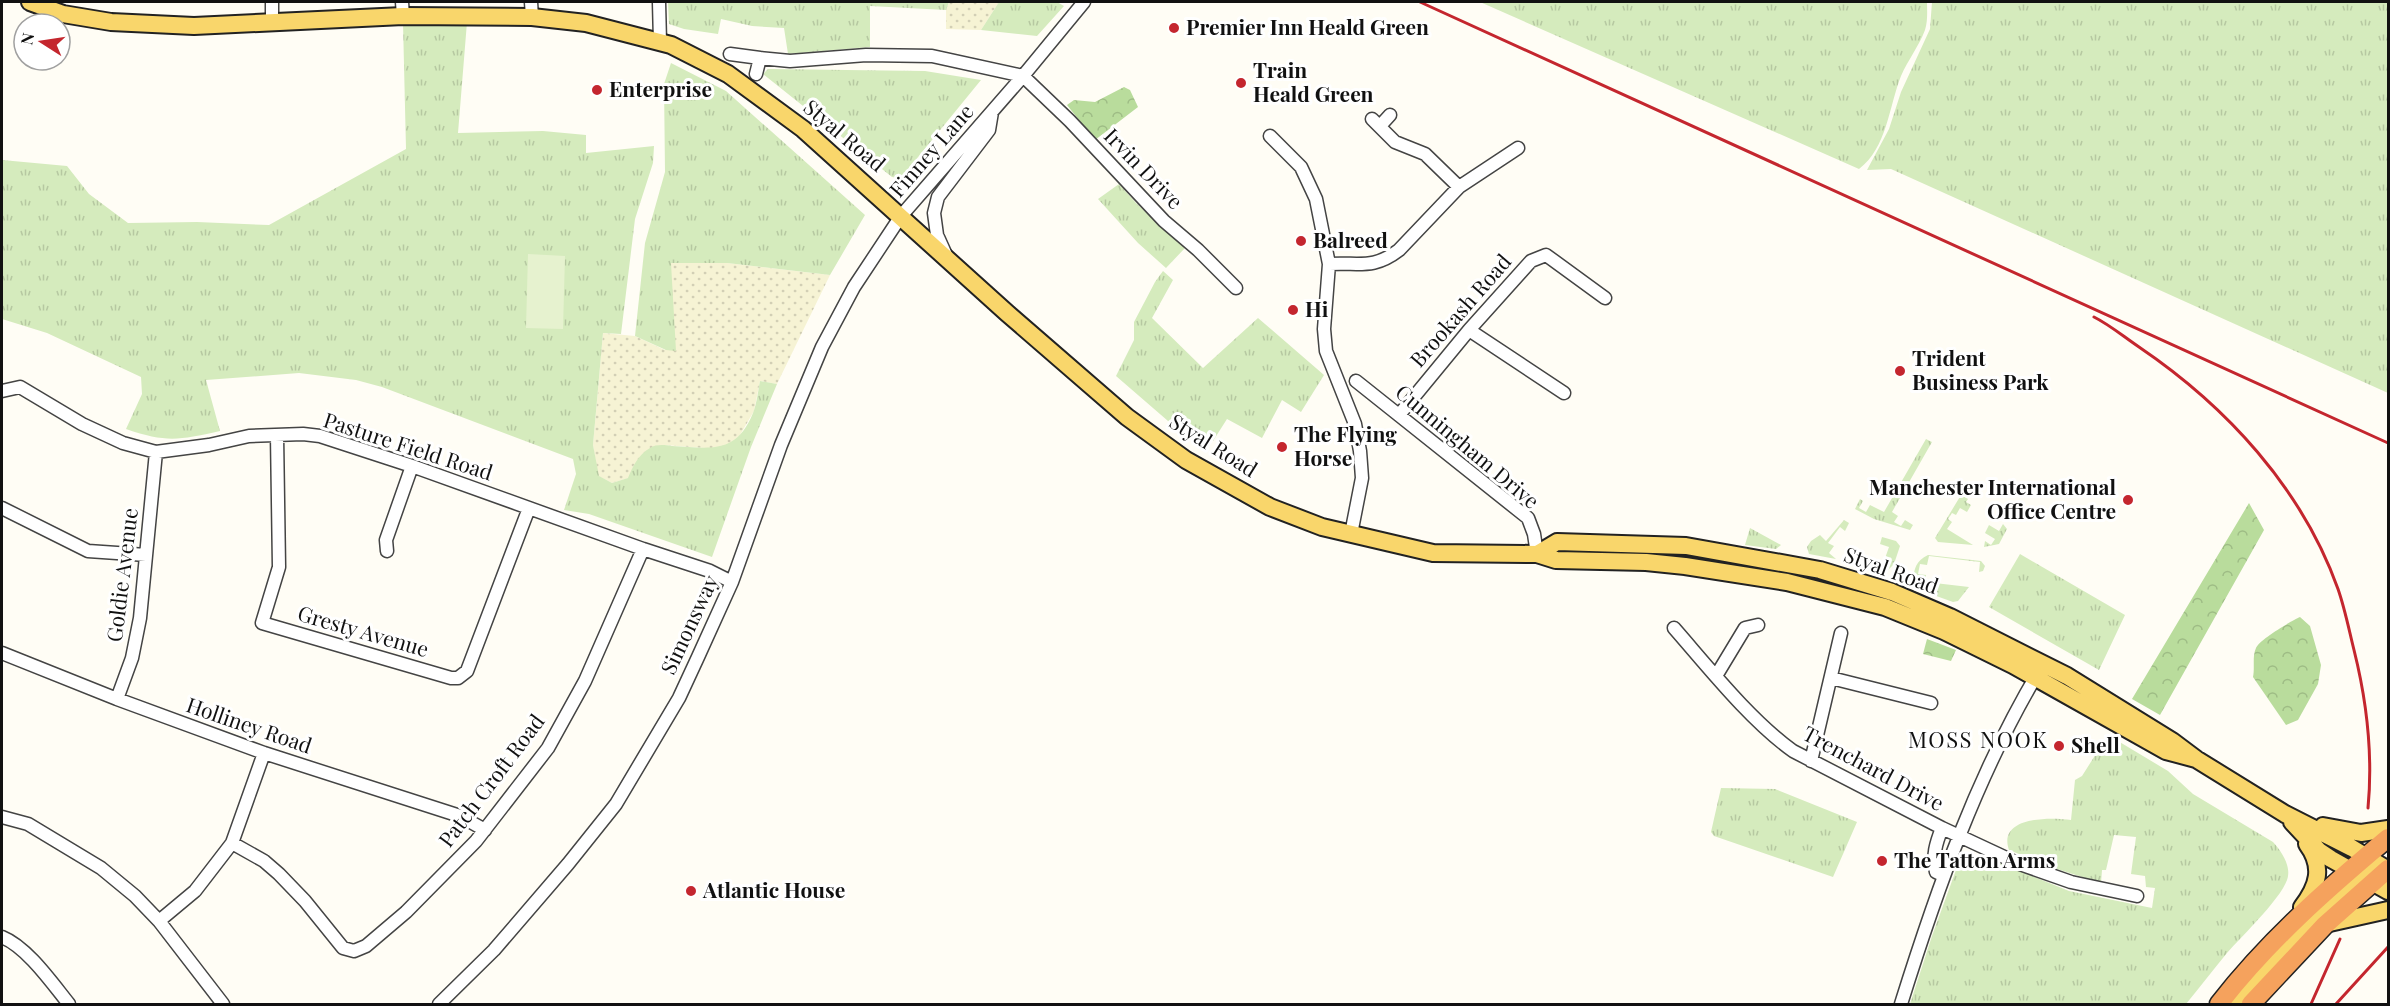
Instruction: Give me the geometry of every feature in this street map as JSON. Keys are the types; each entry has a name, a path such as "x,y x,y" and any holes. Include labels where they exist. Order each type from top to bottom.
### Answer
{"highway":[{"path":"2219,1005 2260,954 2290,924 2382,863 2388,837"},
{"path":"2251,1005 2325,925 2360,876 2382,863"}],"main road":[{"name":"Styal Road","path":"30,2 63,14 111,22 194,26 273,23 402,9 532,9 660,42 728,74 803,129 1127,417 1186,460 1270,507 1322,527 1433,553 1537,554 1556,560 1646,562 1685,566 1787,582 1885,607 1910,616 2013,665 2039,671 2166,751 2196,759 2285,814 2382,863"},
{"name":"Styal Road","path":"2285,814 2319,851 2388,891"},
{"path":"2285,814 2346,831 2361,833 2388,829"},
{"path":"2285,814 2311,849 2317,866 2314,891 2290,924"},
{"path":"2234,1005 2309,921 2360,876"},
{"path":"2325,925 2388,910"}],"street":[{"path":"272,2 273,23"},
{"path":"659,2 660,42"},
{"name":"Finney Lane","path":"901,216 1084,2"},
{"path":"730,54 790,61 866,55 932,56 1023,76"},
{"path":"756,74 760,58"},
{"name":"Irvin Drive","path":"1023,76 1070,121 1164,221 1198,250 1236,288"},
{"name":"Finney Lane","path":"947,258 937,235 934,213 938,197 989,130 993,111"},
{"path":"1390,116 1376,122 1395,142 1425,154 1459,187"},
{"path":"1270,136 1288,153 1308,180 1316,199 1329,264 1324,329 1326,351 1355,424 1360,451 1362,478 1351,534"},
{"path":"1329,264 1371,264 1389,258 1459,187 1518,147"},
{"name":"Simonsway","path":"439,1005 494,950 616,804 679,698 732,582 781,445 822,347 854,288 901,216"},
{"name":"Brookash Road","path":"1399,415 1469,330 1531,261 1546,255 1605,298"},
{"path":"1469,330 1564,393"},
{"name":"Cunningham Drive","path":"1356,381 1528,518 1534,534 1537,554"},
{"name":"Pasture Field Road","path":"2,391 20,387 82,424 123,443 156,452 209,445 249,436 320,436 412,465 643,549 710,570 732,582"},
{"name":"Gresty Avenue","path":"277,435 279,567 262,623 440,675 458,678 467,671 529,508"},
{"name":"Goldie Avenue","path":"117,699 132,658 140,618 156,452"},
{"path":"387,551 386,540 412,465"},
{"path":"2,508 88,551 146,555"},
{"name":"Patch Croft Road","path":"232,843 264,861 279,874 343,948 354,951 366,946 406,912 485,830 553,739 585,681 643,549"},
{"path":"1716,676 1745,628 1758,625"},
{"name":"Trenchard Drive","path":"1674,628 1716,676 1780,742 1811,761 1958,836 2017,863 2055,878 2137,896"},
{"path":"1811,761 1841,633"},
{"name":"Holliney Road","path":"2,653 117,699 264,753 460,816 485,830"},
{"path":"1901,1005 1958,836 1978,790 2039,671"},
{"path":"1831,678 1931,703"},
{"path":"159,921 195,891 232,843 264,753"},
{"path":"2,817 28,824 101,868 135,896 159,921 223,1005"},
{"path":"1942,828 1934,858 1936,872 1944,876"},
{"path":"2,937 28,957 49,978 69,1005"}],"shaded area":[{"path":"949,2 999,2 981,30 946,29 946,10"},
{"path":"671,263 727,263 830,275 777,384 760,381 754,411 740,435 730,444 717,449 664,445 634,465 629,478 612,483 598,476 593,445 603,333 635,336 665,350"}],"green space":[{"path":"668,2 949,2 946,10 870,6 870,47 788,54 784,28 752,26 721,19 718,34 684,29 669,24"},
{"path":"999,2 1057,2 1064,6 1037,36 981,30"},
{"path":"1480,2 1927,2 1927,16 1923,36 1901,76 1876,150 1859,169"},
{"path":"1932,2 2388,2 2388,393 1891,169 1867,170 1889,129 1901,92 1930,29"},
{"path":"467,22 458,133 543,131 586,135 586,153 654,146 653,163 635,219 621,334 603,333 593,445 599,476 612,483 628,478 639,457 655,446 710,448 730,442 739,436 753,413 760,381 777,384 751,447 712,557 589,514 564,510 576,474 573,459 382,387 356,380 299,373 206,380 220,431 173,439 126,429 142,394 141,377 47,333 2,319 2,160 67,166 89,194 128,223 197,222 269,225 406,149 403,23"},
{"path":"671,63 726,91 865,215 830,275 727,263 671,263 676,351 666,350 635,336 645,243 665,172 664,84"},
{"path":"768,69 925,71 981,80 905,173 898,178 892,177 763,74"},
{"path":"1124,87 1130,90 1138,107 1095,140 1067,105 1074,100 1095,102"},
{"path":"1119,184 1136,203 1185,248 1166,268 1138,243 1098,199"},
{"path":"528,254 565,256 563,329 526,328"},
{"path":"1163,271 1173,280 1152,318 1203,368 1258,318 1324,375 1301,412 1282,400 1262,438 1227,419 1213,441 1168,421 1116,376 1134,340 1134,322"},
{"path":"1926,439 1932,442 1892,512 1898,516 1894,522 1901,526 1905,520 1913,525 1910,530 1874,519 1855,509 1860,499 1863,501 1859,508 1866,512 1870,505 1884,512"},
{"path":"1961,495 1968,499 1966,502 1971,505 1967,512 1960,508 1956,515 1952,513 1948,519 1952,522 1947,529 1973,545 1938,542 1935,538"},
{"path":"2249,503 2264,530 2160,715 2132,699"},
{"path":"1844,520 1849,523 1845,531 1840,527 1828,543 1834,546 1829,553 1836,559 1809,554 1807,547 1811,541 1820,535 1826,541"},
{"path":"2003,524 2007,529 1999,544 1984,547 1985,541 1991,545 1995,539 1985,533 1989,525 1999,531"},
{"path":"1750,528 1781,545 1776,549 1745,545"},
{"path":"1882,537 1896,541 1900,546 1894,564 1883,575 1874,572 1876,563 1883,564 1889,547 1880,544"},
{"path":"2020,554 2125,615 2099,670 1989,607"},
{"path":"1928,555 1981,561 1985,566 1983,571 1979,572 1980,562 1929,556 1927,565 1920,564 1918,574 1926,575 1926,582 1969,587 1958,601 1953,602 1914,588 1914,573 1917,565"},
{"path":"2300,617 2310,626 2321,665 2318,684 2298,720 2286,725 2253,677 2254,655 2256,648 2263,640"},
{"path":"1927,639 1956,650 1951,661 1923,654"},
{"path":"2108,735 2168,771 2193,794 2273,842 2288,867 2288,876 2280,893 2186,1004 1910,1004 1960,859 1990,867 1993,860 2069,891 2152,908 2155,888 2146,887 2145,876 2131,874 2136,837 2114,835 2106,870 2102,870 2101,883 2009,850 2007,839 2018,825 2040,819 2071,820 2075,780 2082,776"},
{"path":"1721,788 1775,789 1857,822 1833,877 1714,836 1711,832"}],"railway":[{"path":"1420,2 2388,443"},
{"path":"2094,317 2171,370 2231,423 2258,452 2304,517 2323,552 2338,589 2359,670 2369,748 2368,808"},
{"path":"2311,1004 2340,939"},
{"path":"2336,1004 2388,947"}],"place":[{"name":"Premier Inn Heald Green","path":"1174,28"},
{"name":"Train Heald Green","path":"1241,83"},
{"name":"Enterprise","path":"597,90"},
{"name":"Balreed","path":"1301,241"},
{"name":"Hi","path":"1293,310"},
{"name":"Trident Business Park","path":"1900,371"},
{"name":"The Flying Horse","path":"1282,447"},
{"name":"Manchester International Office Centre","path":"2128,500"},
{"name":"Shell","path":"2059,746"},
{"name":"The Tatton Arms","path":"1882,861"},
{"name":"Atlantic House","path":"691,891"}],"district":[{"name":"MOSS NOOK","path":"1978,740"}]}
